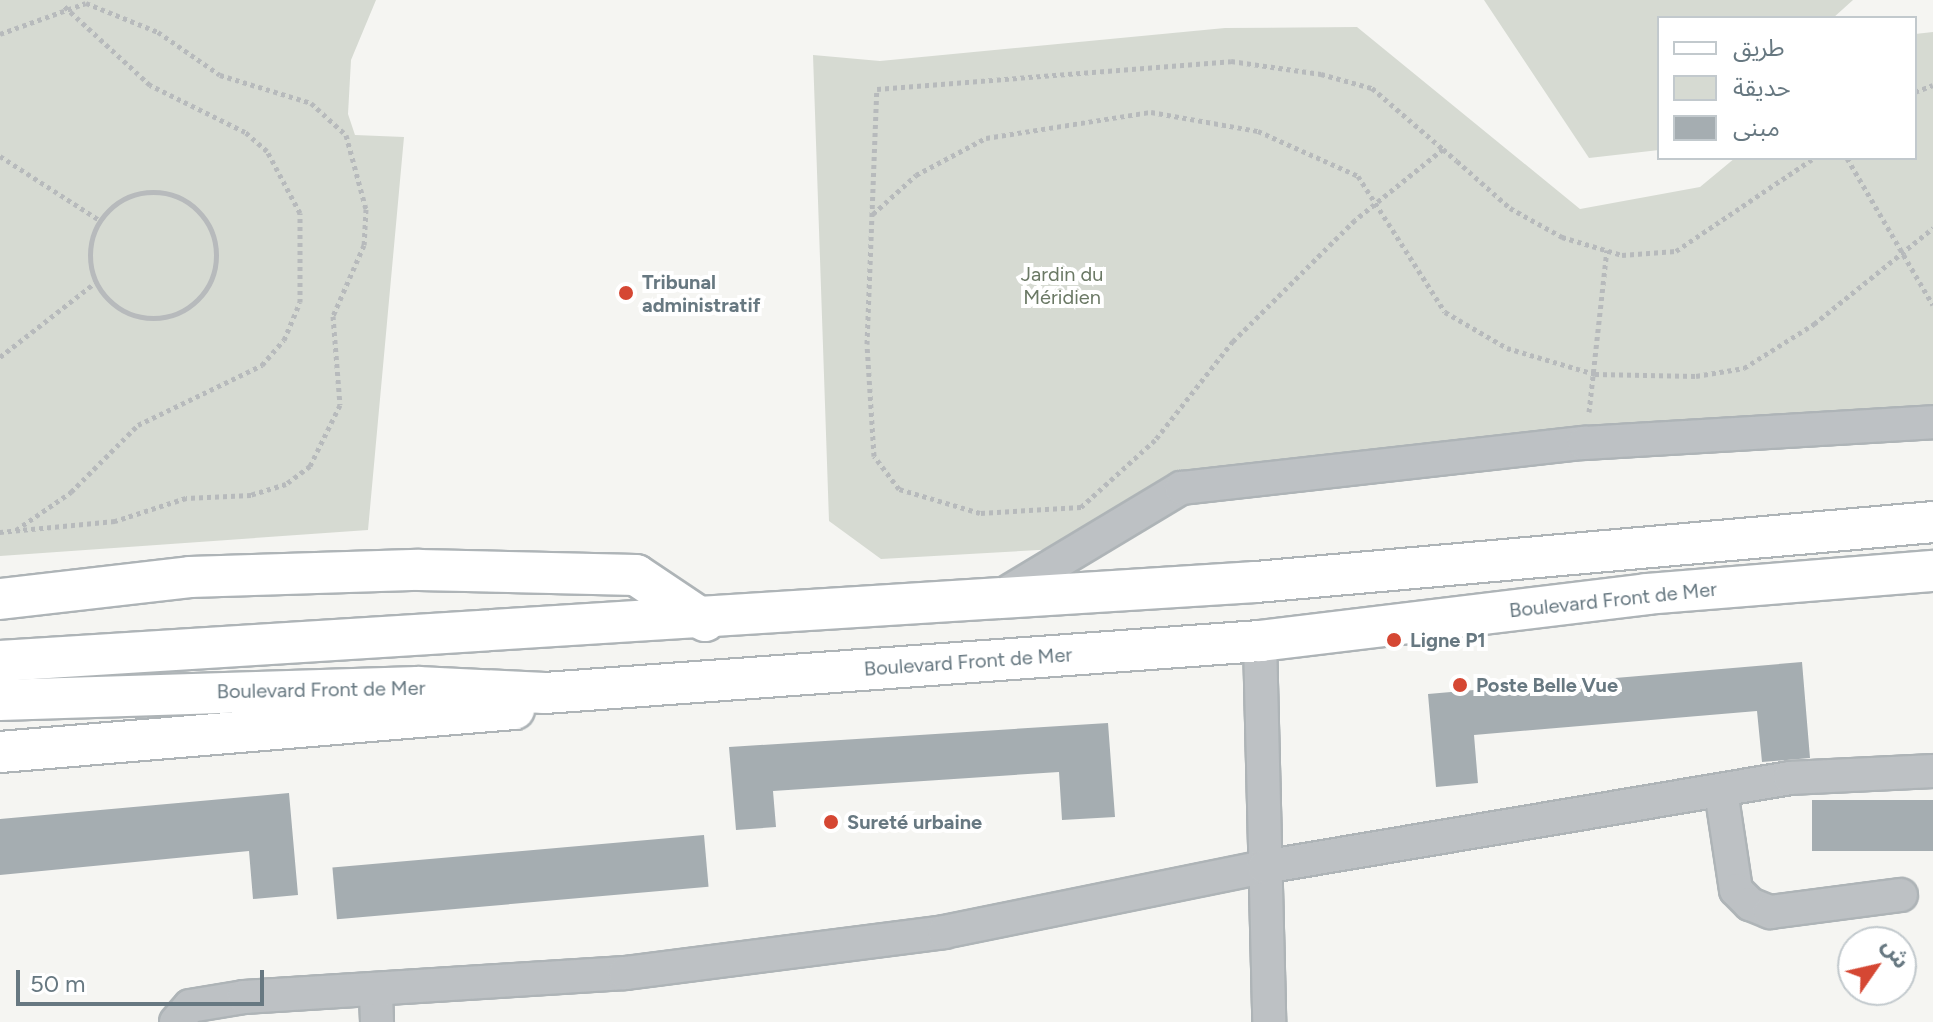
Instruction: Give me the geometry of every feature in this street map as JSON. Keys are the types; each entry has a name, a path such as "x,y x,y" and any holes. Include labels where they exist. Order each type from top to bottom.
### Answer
{"main road":[{"path":"0,661 705,621 1933,522"},
{"path":"0,599 190,577 419,570 636,575 705,621"},
{"name":"Boulevard Front de Mer","path":"0,700 418,687 545,693 1260,641 1646,594 1933,571"},
{"path":"0,752 495,714 545,693"}],"street":[{"path":"995,600 1181,488 1584,443 1933,422"},
{"path":"1260,641 1269,1022"},
{"path":"176,1022 197,1004 376,1008 944,932 1264,867 1790,778 1933,771"},
{"path":"1721,791 1736,890 1750,904 1770,912 1901,895"}],"path":[{"path":"0,34 64,6 86,3 158,32 220,75 283,92 329,115 360,169 364,245 333,316 340,405 310,466 286,484 251,495 186,498 115,521 0,532"},
{"path":"13,531 71,492 138,425 262,365 284,340 300,302 300,213 267,151 245,132 150,85 64,6"},
{"path":"1443,149 1379,200 1233,341 1155,440 1081,507 980,513 899,489 874,456 867,344 877,89 1231,61 1372,88 1443,149 1510,208 1607,250 1676,251 1811,160"},
{"path":"872,214 916,175 986,138 1151,112 1258,131 1358,176 1379,200 1396,246 1445,312 1507,348 1595,374 1696,376 1744,368 1903,254 1933,228"},
{"path":"0,156 101,221"},
{"path":"1848,160 1933,305"},
{"path":"171,194 202,214 216,256 201,296 159,318 117,307 96,282 89,252 101,221 127,197 171,194"},
{"path":"1584,443 1595,374 1607,250"},
{"path":"0,357 96,282"}],"green space":[{"path":"0,0 376,0 351,60 348,114 355,135 404,137 368,530 0,556"},
{"path":"1484,0 1853,0 1835,16 1657,16 1657,150 1589,158"},
{"name":"Jardin du Méridien","path":"1357,27 1580,209 1700,187 1733,160 1917,160 1917,34 1933,32 1933,436 1201,486 1057,549 881,559 829,521 813,55 880,61 1225,28"}],"building":[{"path":"1802,662 1810,758 1762,762 1757,711 1474,735 1478,783 1436,787 1428,694"},
{"path":"1108,723 1115,817 1062,820 1059,772 773,791 776,827 736,830 729,747"},
{"path":"289,793 298,895 253,899 249,851 0,875 0,819"},
{"path":"1812,800 1933,800 1933,851 1812,851"},
{"path":"704,835 709,887 337,919 332,868"}],"place":[{"name":"Tribunal administratif","path":"626,293"},
{"name":"Ligne P1","path":"1394,640"},
{"name":"Poste Belle Vue","path":"1460,685"},
{"name":"Sureté urbaine","path":"831,822"}]}
